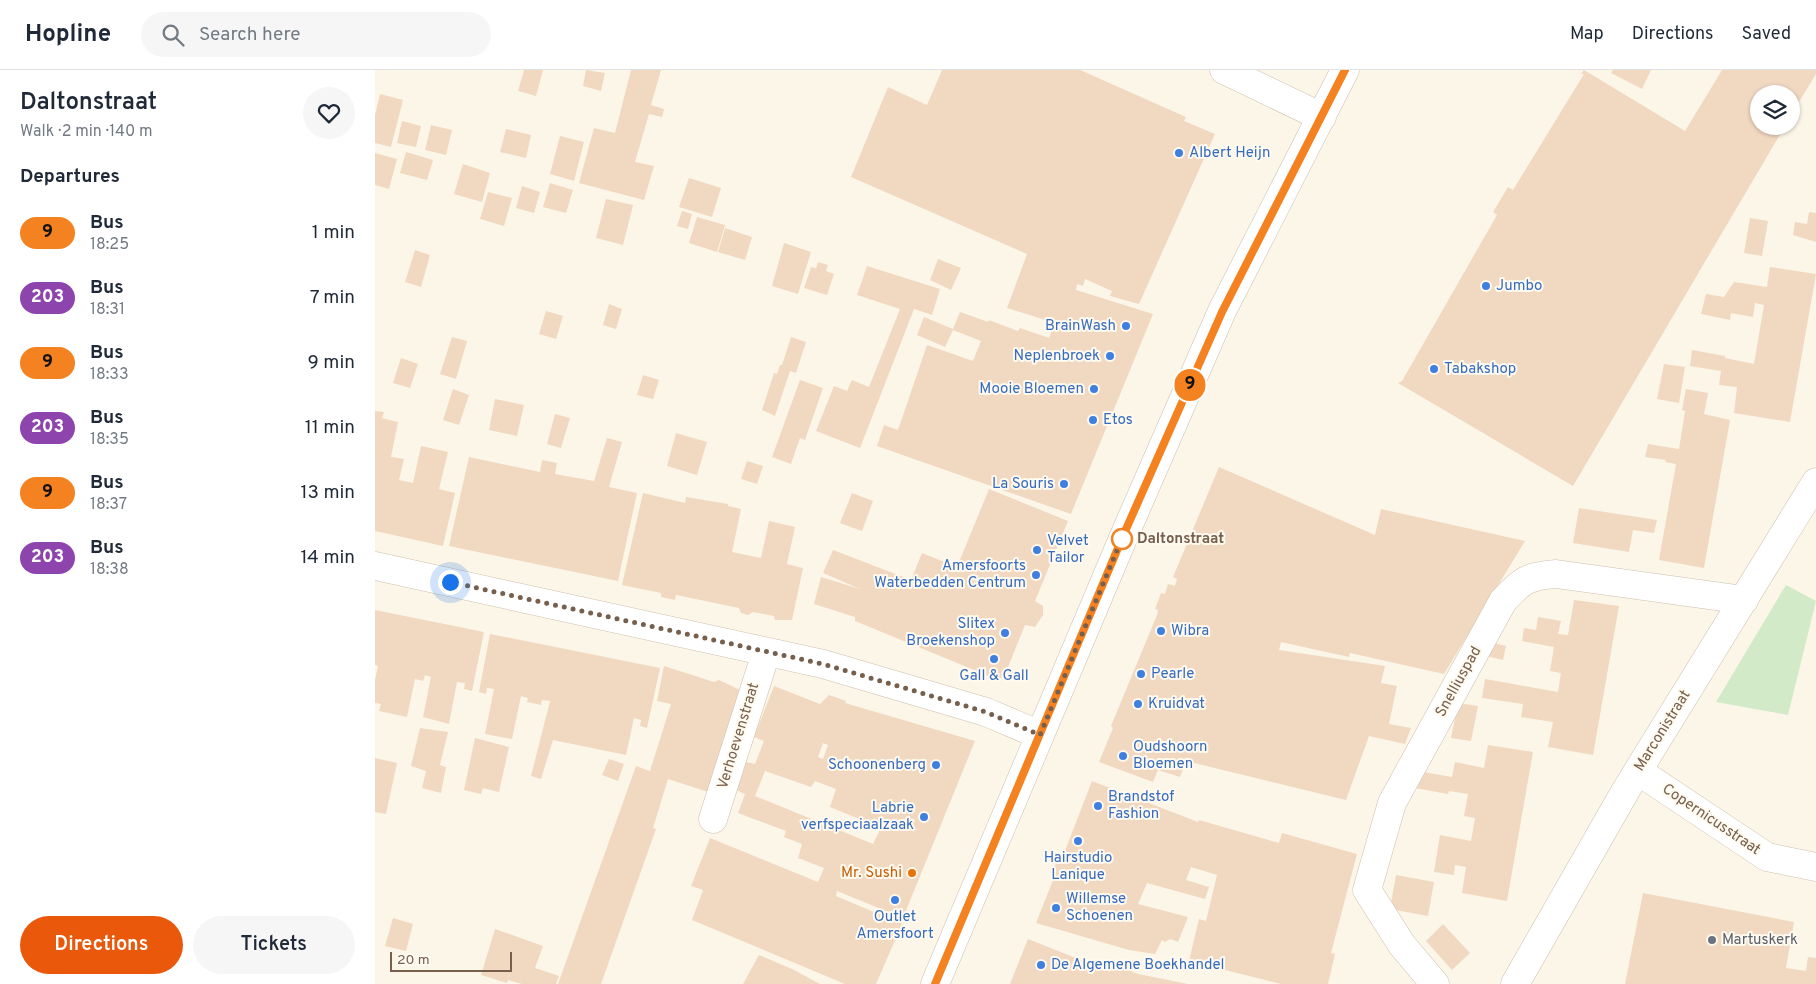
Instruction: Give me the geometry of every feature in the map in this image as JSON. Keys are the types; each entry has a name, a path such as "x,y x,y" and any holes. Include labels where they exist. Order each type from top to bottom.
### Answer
{"street":[{"path":"1224,70 1322,117"},
{"path":"935,984 1123,536 1222,312 1345,70"},
{"name":"Marconistraat","path":"1515,984 1639,771 1816,482"},
{"path":"375,566 823,664 986,712 1040,735"},
{"name":"Snelliuspad","path":"1435,984 1402,945 1367,890 1392,803 1503,601 1526,578 1539,574 1556,574 1744,600"},
{"name":"Verhoevenstraat","path":"713,819 766,653"},
{"name":"Copernicusstraat","path":"1639,771 1767,857 1816,867"}],"green space":[{"path":"1786,585 1816,601 1788,715 1716,702"}],"building":[{"path":"524,70 543,70 536,96 518,91"},
{"path":"586,70 605,73 601,91 583,86"},
{"path":"631,70 661,70 651,105 664,109 662,117 649,114 635,162 654,166 644,200 579,183 594,128 615,133"},
{"path":"942,70 1080,70 1186,117 1184,121 1215,134 1139,304 1110,296 1112,291 1085,279 1083,286 1077,284 1076,290 1153,314 1071,514 877,446 884,425 898,430 927,345 973,361 981,341 953,330 945,347 917,335 924,317 953,329 960,312 1018,331 1020,328 1049,338 1055,323 1007,308 1027,254 851,177 888,87 927,105"},
{"path":"1584,70 1685,131 1722,70 1816,70 1816,74 1800,100 1800,85 1750,85 1750,135 1780,135 1573,486 1398,383 1402,381 1497,215 1493,212 1508,187 1513,190 1584,74 1581,74"},
{"path":"1613,70 1651,70 1642,89 1611,73"},
{"path":"380,94 403,100 391,147 375,143 375,115"},
{"path":"402,121 421,126 416,147 397,143"},
{"path":"431,125 452,130 446,155 425,150"},
{"path":"506,129 531,135 526,158 500,152"},
{"path":"560,136 584,142 574,181 550,174"},
{"path":"406,152 433,160 427,180 400,173"},
{"path":"375,153 397,159 389,189 375,185"},
{"path":"463,164 490,173 482,202 454,194"},
{"path":"689,178 721,188 712,217 679,207"},
{"path":"550,183 573,190 566,213 543,207"},
{"path":"522,186 540,192 534,213 516,208"},
{"path":"488,192 512,198 504,226 480,219"},
{"path":"606,199 633,205 623,245 596,238"},
{"path":"682,211 692,214 688,229 677,226"},
{"path":"1809,212 1816,213 1816,242 1793,235 1795,222 1807,224"},
{"path":"697,217 725,225 717,252 689,243"},
{"path":"1750,218 1768,221 1762,256 1744,253"},
{"path":"725,228 752,237 745,260 718,252"},
{"path":"784,243 811,252 798,294 772,286"},
{"path":"415,250 430,255 421,287 405,282"},
{"path":"938,259 961,268 951,290 930,280"},
{"path":"818,262 828,265 826,271 834,274 827,295 804,288 811,267 816,268"},
{"path":"867,266 940,289 932,315 914,309 860,448 816,431 834,386 847,391 852,380 869,387 900,309 857,295"},
{"path":"1770,267 1816,274 1790,422 1734,413 1737,387 1719,385 1721,371 1690,366 1692,350 1754,364 1764,305 1755,303 1753,317 1731,313 1730,320 1701,314 1706,294 1724,297 1734,282 1767,287"},
{"path":"609,304 622,309 616,329 603,325"},
{"path":"546,311 563,316 556,339 539,334"},
{"path":"452,337 467,341 456,379 440,374"},
{"path":"791,337 806,342 796,373 790,371 775,416 762,410 774,373 777,374 780,365 782,365"},
{"path":"401,358 418,364 410,388 393,383"},
{"path":"1664,364 1685,367 1679,403 1657,399"},
{"path":"643,375 659,380 653,399 637,395"},
{"path":"800,380 823,388 805,440 800,438 791,464 772,457"},
{"path":"453,389 469,395 459,425 443,420"},
{"path":"1686,389 1708,393 1704,414 1730,420 1704,568 1659,560 1676,464 1665,462 1666,460 1645,457 1648,444 1679,449 1685,411 1682,410"},
{"path":"495,399 524,405 517,436 489,430"},
{"path":"375,411 384,412 382,418 398,422 391,457 404,459 399,480 413,483 421,446 448,452 439,489 455,493 443,546 375,531"},
{"path":"555,414 570,418 561,448 547,444"},
{"path":"676,433 707,442 697,475 667,466"},
{"path":"607,438 622,442 609,487 637,493 618,581 449,546 469,457 540,472 542,460 557,463 555,474 594,481"},
{"path":"747,461 763,466 757,484 741,479"},
{"path":"1219,467 1375,535 1381,509 1525,541 1444,674 1350,653 1349,657 1281,642 1279,650 1385,666 1381,683 1397,686 1389,724 1411,728 1405,744 1369,736 1346,800 1186,761 1180,777 1158,770 1153,782 1099,762 1113,728 1111,726 1157,615 1158,610 1155,609 1161,593 1165,594 1168,584 1175,586 1177,579 1173,577"},
{"path":"989,489 1068,521 1035,601 1043,606 1043,615 1035,627 1025,625 1004,677 996,679 855,621 855,617 814,604 821,577 860,589 823,573 833,550 911,580 922,553 957,567"},
{"path":"643,493 685,503 686,497 728,504 728,506 741,509 732,552 761,558 769,521 795,527 787,564 803,568 792,620 775,620 774,616 753,612 748,615 741,613 739,608 676,595 675,600 661,597 661,593 622,585"},
{"path":"852,493 873,501 862,531 840,523"},
{"path":"1579,508 1657,520 1654,533 1633,530 1629,552 1573,543"},
{"path":"1574,600 1619,606 1593,755 1548,747 1553,722 1521,717 1523,704 1482,698 1485,679 1558,692 1561,673 1550,671 1554,647 1522,641 1524,628 1536,630 1538,617 1561,621 1558,634 1568,635"},
{"path":"375,610 484,632 472,691 464,689 465,683 457,682 449,724 423,717 431,677 425,675 423,681 415,679 407,717 379,711 381,704 375,703 375,680 378,666 375,665"},
{"path":"490,634 660,668 647,728 640,726 641,720 634,718 626,755 553,740 541,779 531,776 550,701 542,700 541,705 527,702 528,698 521,696 512,739 485,734 494,689 487,688 486,694 479,692"},
{"path":"1494,643 1506,646 1503,660 1486,656"},
{"path":"664,666 714,682 719,680 740,690 708,792 668,779 653,828 656,829 601,984 558,984 636,766 650,771 671,704 657,701"},
{"path":"774,686 820,704 829,695 846,701 845,703 975,741 903,918 837,891 836,896 902,924 876,984 845,984 692,920 703,890 691,886 710,838 818,882 824,868 798,858 802,844 784,837 786,831 738,813 745,794 736,790 746,762 755,764 764,741 754,737","holes":["823,743 828,745 823,759 818,757","765,771 811,787 815,781 836,789 830,807 881,828 873,844 755,796"]},
{"path":"1458,703 1478,706 1471,741 1451,738"},
{"path":"420,728 448,732 440,765 446,767 441,793 422,788 426,771 411,766"},
{"path":"475,738 509,747 499,792 483,788 481,794 464,790"},
{"path":"1488,745 1533,752 1507,901 1462,893 1466,867 1455,865 1454,875 1434,872 1440,835 1471,841 1475,818 1464,816 1468,794 1449,791 1448,794 1415,788 1418,771 1452,777 1455,762 1484,768"},
{"path":"375,758 397,763 386,814 375,812"},
{"path":"609,759 624,764 618,781 602,775"},
{"path":"1092,781 1198,822 1199,820 1279,843 1282,833 1357,854 1331,953 1335,954 1328,984 1281,984 1189,961 1199,919 1206,921 1217,875 1191,867 1186,880 1209,887 1205,899 1147,883 1138,904 1188,917 1178,942 1170,939 1165,942 1162,940 1155,954 1129,950 1036,923 1055,875 1053,869 1057,862 1061,861"},
{"path":"1396,875 1434,882 1428,916 1390,909"},
{"name":"Martuskerk","path":"1643,893 1794,922 1786,968 1806,971 1808,957 1816,958 1816,984 1625,984"},
{"path":"393,918 413,924 406,951 385,946"},
{"path":"1443,924 1470,953 1452,970 1426,941"},
{"path":"495,929 543,946 535,968 559,976 556,984 522,984 508,980 507,983 481,975"},
{"path":"1028,939 1101,968 1104,960 1138,974 1188,984 1010,984"},
{"path":"759,955 792,969 820,984 743,984"}],"bus line":[{"name":"9","path":"935,984 1123,536 1222,312 1345,70"}],"place":[{"name":"Albert Heijn","path":"1179,153"},
{"name":"Jumbo","path":"1486,286"},
{"name":"BrainWash","path":"1126,326"},
{"name":"Neplenbroek","path":"1110,356"},
{"name":"Tabakshop","path":"1434,369"},
{"name":"Mooie Bloemen","path":"1094,389"},
{"name":"Etos","path":"1093,420"},
{"name":"La Souris","path":"1064,484"},
{"name":"Daltonstraat","path":"1122,539"},
{"name":"Velvet Tailor","path":"1037,550"},
{"name":"Amersfoorts Waterbedden Centrum","path":"1036,575"},
{"name":"Wibra","path":"1161,631"},
{"name":"Slitex Broekenshop","path":"1005,633"},
{"name":"Gall & Gall","path":"994,659"},
{"name":"Pearle","path":"1141,674"},
{"name":"Kruidvat","path":"1138,704"},
{"name":"Oudshoorn Bloemen","path":"1123,756"},
{"name":"Schoonenberg","path":"936,765"},
{"name":"Brandstof Fashion","path":"1098,806"},
{"name":"Labrie verfspeciaalzaak","path":"924,817"},
{"name":"Hairstudio Lanique","path":"1078,841"},
{"name":"Mr. Sushi","path":"912,873"},
{"name":"Outlet Amersfoort","path":"895,900"},
{"name":"Willemse Schoenen","path":"1056,908"},
{"name":"Martuskerk","path":"1712,940"},
{"name":"De Algemene Boekhandel","path":"1041,965"}],"route":[{"path":"450,582 823,664 986,712 1040,735 1123,536 1122,539"}]}
